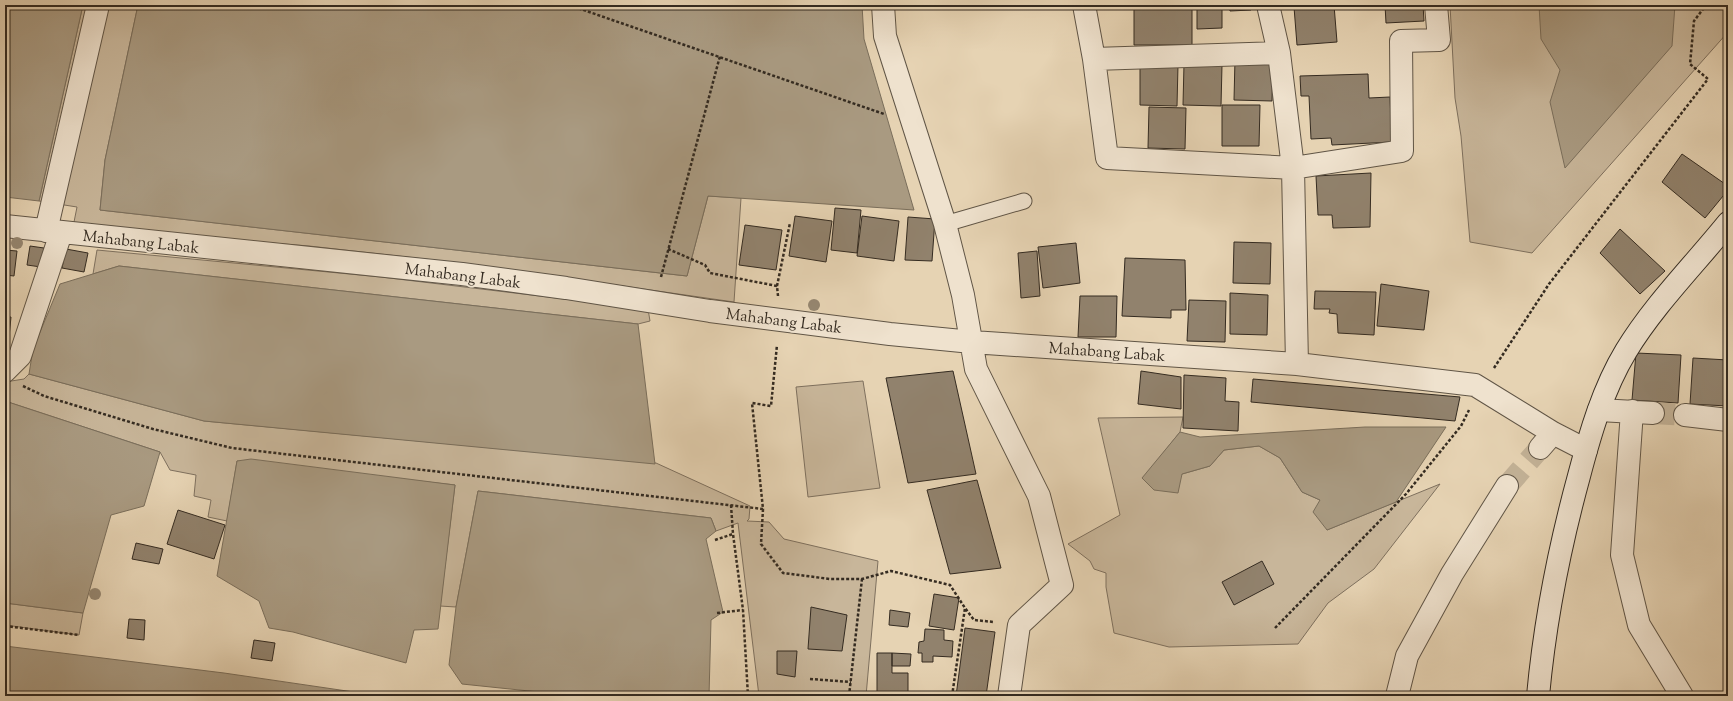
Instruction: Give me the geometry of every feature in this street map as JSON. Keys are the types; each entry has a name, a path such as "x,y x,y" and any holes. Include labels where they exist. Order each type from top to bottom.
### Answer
{"street":[{"path":"11,377 20,356 53,232 98,5"},
{"path":"883,5 885,36 945,224 963,295 976,369 1039,496 1062,585 1019,625 1009,696"},
{"path":"1084,5 1094,59 1107,158 1293,168 1402,151 1401,41 1439,40 1436,5"},
{"path":"1268,5 1279,52 1293,168 1297,364"},
{"path":"1094,59 1279,52"},
{"path":"1538,696 1555,569 1586,450 1599,410 1619,365 1640,329 1728,223"},
{"name":"Mahabang Labak","path":"5,226 462,274 890,334 972,342 1297,364 1475,385 1546,440 1586,450"},
{"path":"1599,410 1643,412 1622,555 1639,625 1682,696"},
{"path":"1685,415 1728,420"},
{"path":"1397,696 1407,656 1452,574 1507,486"}],"lane":[{"path":"945,224 1024,200"}],"path":[{"path":"569,5 720,56 914,125"},
{"path":"1275,628 1406,494 1461,426 1481,389 1549,284 1708,79 1690,64 1694,20 1706,5"},
{"path":"661,277 720,56"},
{"path":"790,222 777,286 779,319 771,406 752,404 763,509 762,544 783,572 830,579 862,579 891,572 950,585 974,620 1019,625"},
{"path":"668,249 705,265 710,274 777,286"},
{"path":"11,377 44,396 153,429 232,448 763,509"},
{"path":"730,505 743,610 748,696"},
{"path":"715,540 733,534"},
{"path":"849,696 862,579"},
{"path":"952,696 965,608"},
{"path":"717,613 743,610"},
{"path":"5,626 79,635"},
{"path":"810,679 851,682"}],"shaded area":[{"path":"5,5 83,5 39,201 5,197"},
{"path":"83,5 138,5 105,160 100,210 687,276 708,196 741,198 734,302 469,264 309,246 73,227 77,207 39,201"},
{"path":"138,5 862,5 864,39 914,210 708,196 687,276 100,210 105,160"},
{"path":"1450,5 1728,5 1728,32 1532,253 1470,242 1461,136 1455,98"},
{"path":"1539,5 1675,5 1672,46 1565,168 1550,102 1560,70 1541,39"},
{"path":"97,250 381,277 648,309 650,321 638,324 119,266 93,274"},
{"path":"119,266 638,324 655,464 204,421 29,374 33,349 60,284"},
{"path":"29,374 204,421 656,463 750,506 749,519 747,521 769,522 784,539 878,561 866,696 759,696 738,523 716,531 711,518 478,491 456,607 440,606 455,485 237,461 227,521 208,517 211,500 194,496 196,475 170,470 160,452 5,401 5,382 24,379"},
{"path":"863,381 880,488 808,497 796,387"},
{"path":"5,401 160,452 144,506 111,515 83,613 5,603"},
{"path":"1183,417 1180,432 1143,478 1182,474 1210,466 1224,450 1259,446 1280,458 1302,492 1320,500 1327,530 1440,484 1374,569 1328,603 1298,644 1169,647 1114,633 1106,587 1106,573 1094,569 1090,561 1068,544 1120,515 1098,418"},
{"path":"1365,427 1446,427 1396,502 1327,530 1313,512 1320,500 1302,492 1280,458 1259,446 1224,450 1210,466 1182,474 1178,493 1154,490 1142,478 1180,432 1200,437"},
{"path":"251,459 455,485 438,629 414,630 406,663 293,632 269,628 259,601 217,576 237,461"},
{"path":"478,491 711,518 716,531 706,539 723,612 711,620 709,696 577,696 462,684 449,665 456,607"},
{"path":"5,603 83,613 79,635 5,625"},
{"path":"5,646 224,673 381,696 5,696"}],"building":[{"path":"1134,5 1192,5 1192,45 1134,45"},
{"path":"1197,5 1222,5 1222,28 1197,29"},
{"path":"1229,5 1251,5 1251,10 1230,11"},
{"path":"1334,5 1337,42 1297,45 1294,7"},
{"path":"1385,5 1423,5 1424,21 1386,23"},
{"path":"1235,59 1273,60 1272,101 1234,100"},
{"path":"1140,64 1178,65 1177,106 1140,105"},
{"path":"1184,64 1222,65 1221,106 1183,105"},
{"path":"1368,74 1369,98 1390,97 1392,142 1332,145 1331,138 1311,139 1309,96 1301,96 1300,76"},
{"path":"1222,105 1260,105 1259,146 1222,146"},
{"path":"1149,107 1186,108 1185,149 1148,148"},
{"path":"1682,154 1728,186 1728,190 1705,218 1662,182"},
{"path":"1371,173 1370,227 1333,228 1332,215 1318,215 1316,176"},
{"path":"835,208 861,210 857,253 831,250"},
{"path":"795,216 832,221 826,262 789,256"},
{"path":"862,216 899,221 894,261 857,256"},
{"path":"908,217 935,219 932,261 905,260"},
{"path":"745,225 782,230 776,270 739,265"},
{"path":"1620,229 1665,271 1640,294 1600,253"},
{"path":"1234,242 1271,243 1270,284 1233,283"},
{"path":"1076,243 1080,283 1043,288 1038,247"},
{"path":"30,246 44,248 41,267 27,265"},
{"path":"66,249 88,253 84,272 62,268"},
{"path":"5,250 17,251 14,276 5,275"},
{"path":"1037,251 1040,296 1021,298 1018,253"},
{"path":"1125,258 1185,260 1186,310 1171,310 1171,318 1122,316"},
{"path":"1381,284 1429,291 1424,330 1377,326"},
{"path":"1315,291 1376,292 1374,335 1338,333 1337,314 1329,313 1330,309 1314,309"},
{"path":"1230,293 1268,295 1267,335 1230,334"},
{"path":"1080,296 1117,296 1116,337 1078,337"},
{"path":"1189,300 1226,301 1225,342 1187,341"},
{"path":"5,317 11,317 9,337 5,336"},
{"path":"1636,353 1681,355 1678,403 1632,400"},
{"path":"1693,358 1728,360 1728,406 1690,404"},
{"path":"953,371 976,474 908,483 886,378"},
{"path":"1141,371 1181,377 1181,409 1138,404"},
{"path":"1184,375 1226,378 1225,401 1239,402 1238,431 1183,428"},
{"path":"1253,379 1460,397 1455,421 1251,402"},
{"path":"977,480 1001,568 950,574 927,490"},
{"path":"178,510 225,525 214,559 167,544"},
{"path":"136,543 163,549 159,564 132,559"},
{"path":"1262,561 1274,584 1234,605 1222,582"},
{"path":"934,594 959,598 954,630 929,626"},
{"path":"811,607 847,615 842,651 808,649"},
{"path":"890,610 910,613 908,627 889,625"},
{"path":"129,619 145,620 144,640 127,638"},
{"path":"965,628 995,632 986,696 956,696"},
{"path":"925,629 944,630 944,640 953,641 952,657 933,656 933,662 922,662 922,653 918,653 919,642 924,641"},
{"path":"254,640 275,643 272,661 251,658"},
{"path":"777,651 797,651 795,677 777,674"},
{"path":"877,653 892,653 892,673 908,673 908,696 877,696"},
{"path":"892,653 911,654 910,666 892,666"}],"tunnel":[{"path":"1653,413 1685,415"},
{"path":"1507,486 1540,448"}]}
